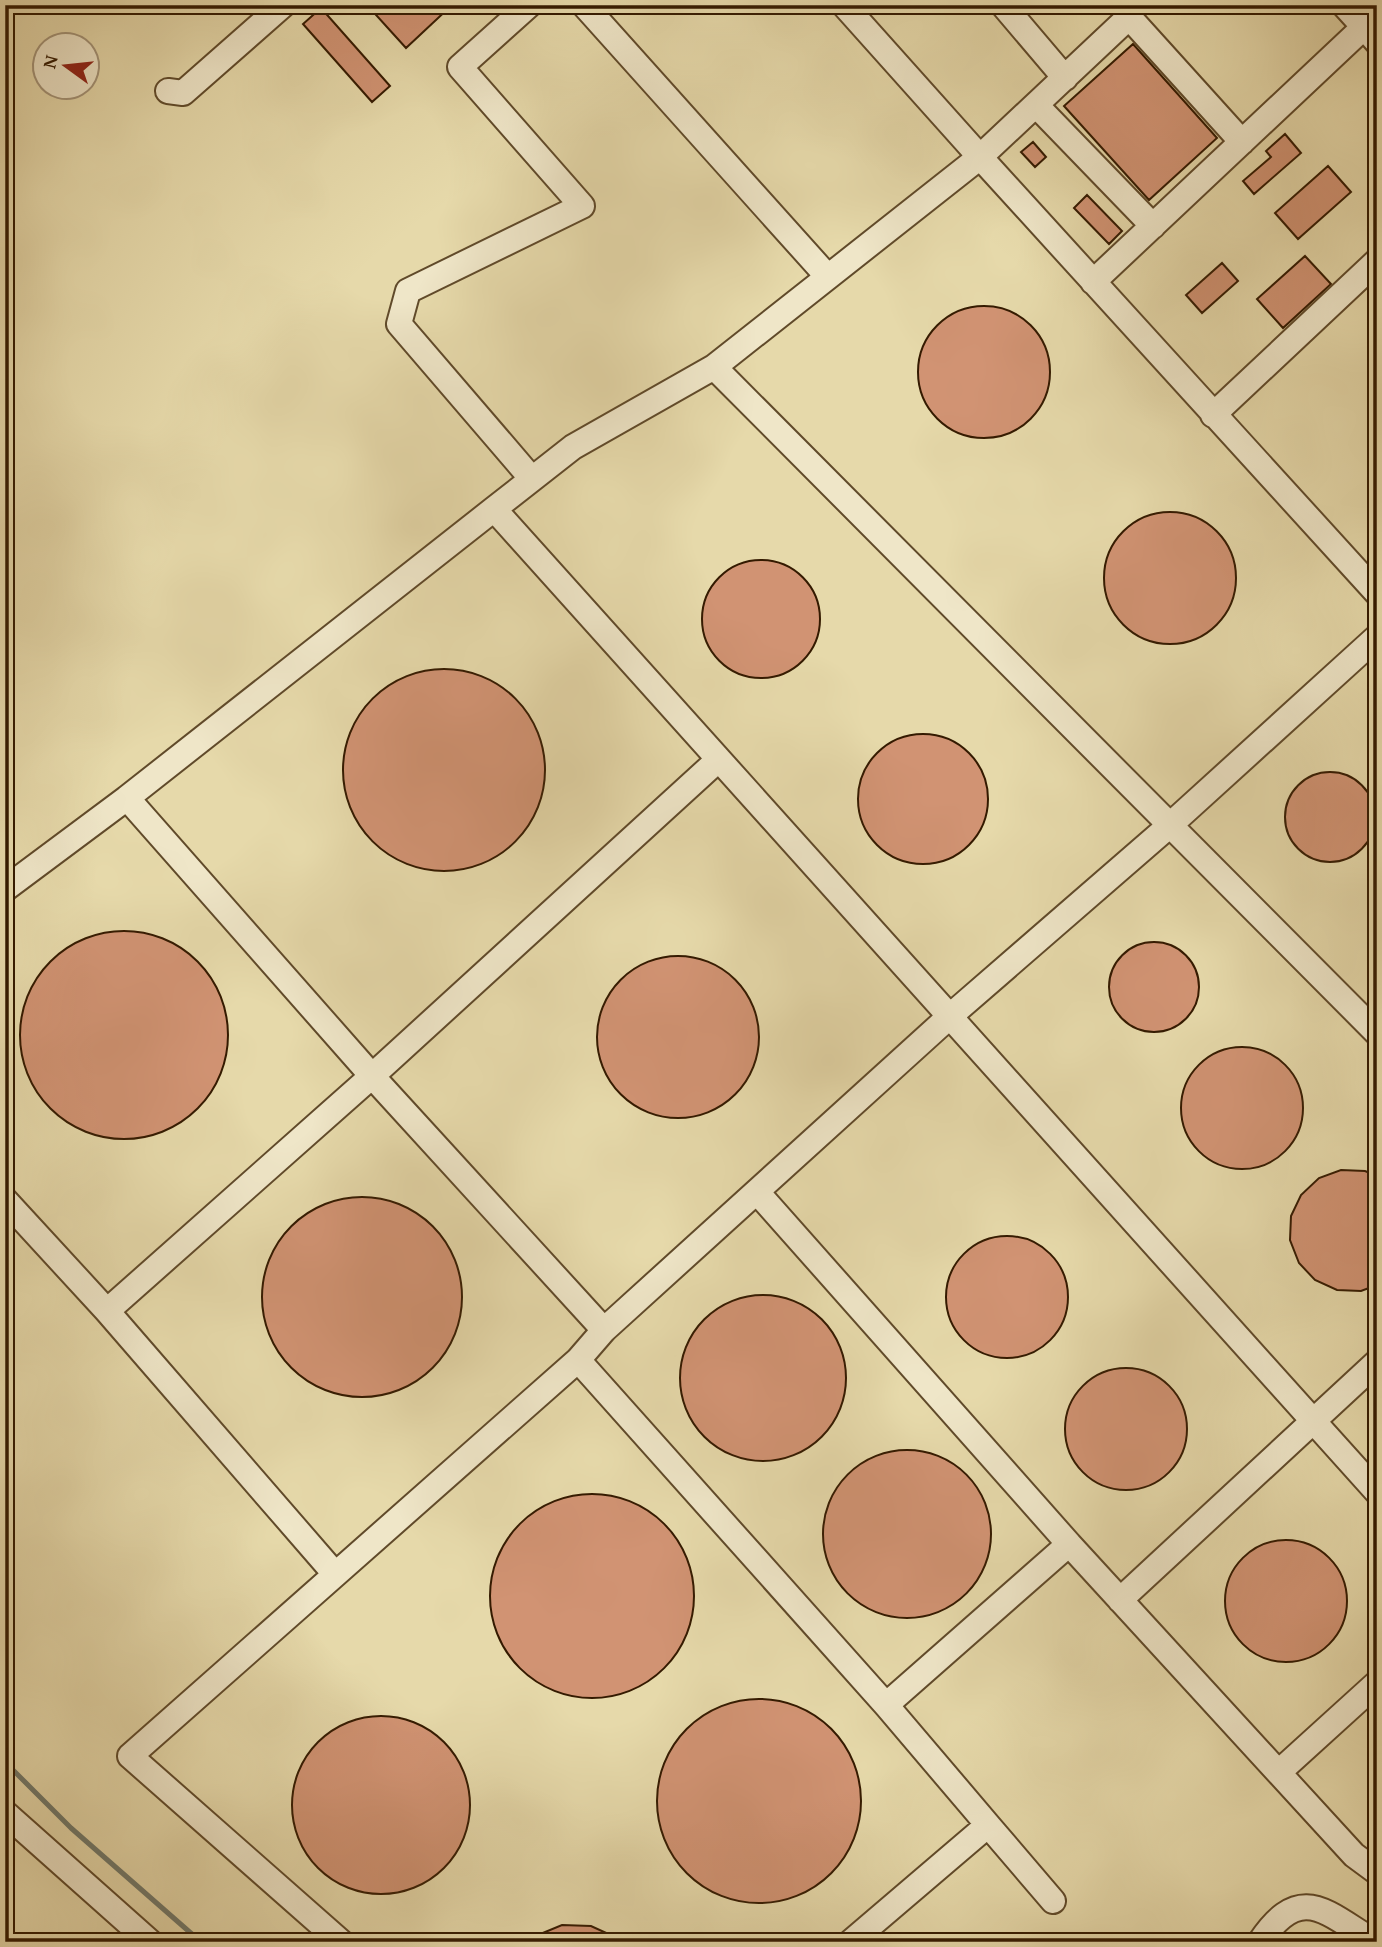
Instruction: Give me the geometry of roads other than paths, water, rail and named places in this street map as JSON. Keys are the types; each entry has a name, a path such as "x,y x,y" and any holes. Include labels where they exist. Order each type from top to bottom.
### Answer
{"lane":[{"path":"168,91 183,93 283,5"},
{"path":"529,5 460,66 582,206 408,291 399,324 532,479"},
{"path":"584,5 828,277"},
{"path":"844,5 1377,593"},
{"path":"1003,5 1065,78"},
{"path":"1093,282 1242,142 1372,28 1344,5"},
{"path":"5,890 127,798 573,447 713,367 980,157 1129,17 1242,142"},
{"path":"1036,105 1153,226"},
{"path":"1213,415 1377,261"},
{"path":"713,367 1377,1033"},
{"path":"494,509 1377,1492"},
{"path":"341,1942 130,1756 578,1360 604,1330 949,1017 1169,825 1377,637"},
{"path":"107,1311 372,1076 718,760"},
{"path":"127,798 372,1076 604,1330"},
{"path":"757,1192 1069,1545 1354,1855 1377,1872"},
{"path":"5,1200 107,1311 335,1574"},
{"path":"578,1360 886,1705 1053,1901"},
{"path":"1120,1600 1377,1362"},
{"path":"886,1705 1069,1545"},
{"path":"1279,1772 1377,1683"},
{"path":"5,1813 149,1942"},
{"path":"851,1942 988,1825"},
{"path":"1260,1942 1284,1914 1304,1906 1318,1908 1375,1942"}],"waterway":[{"path":"5,1762 71,1828 201,1942"}]}
